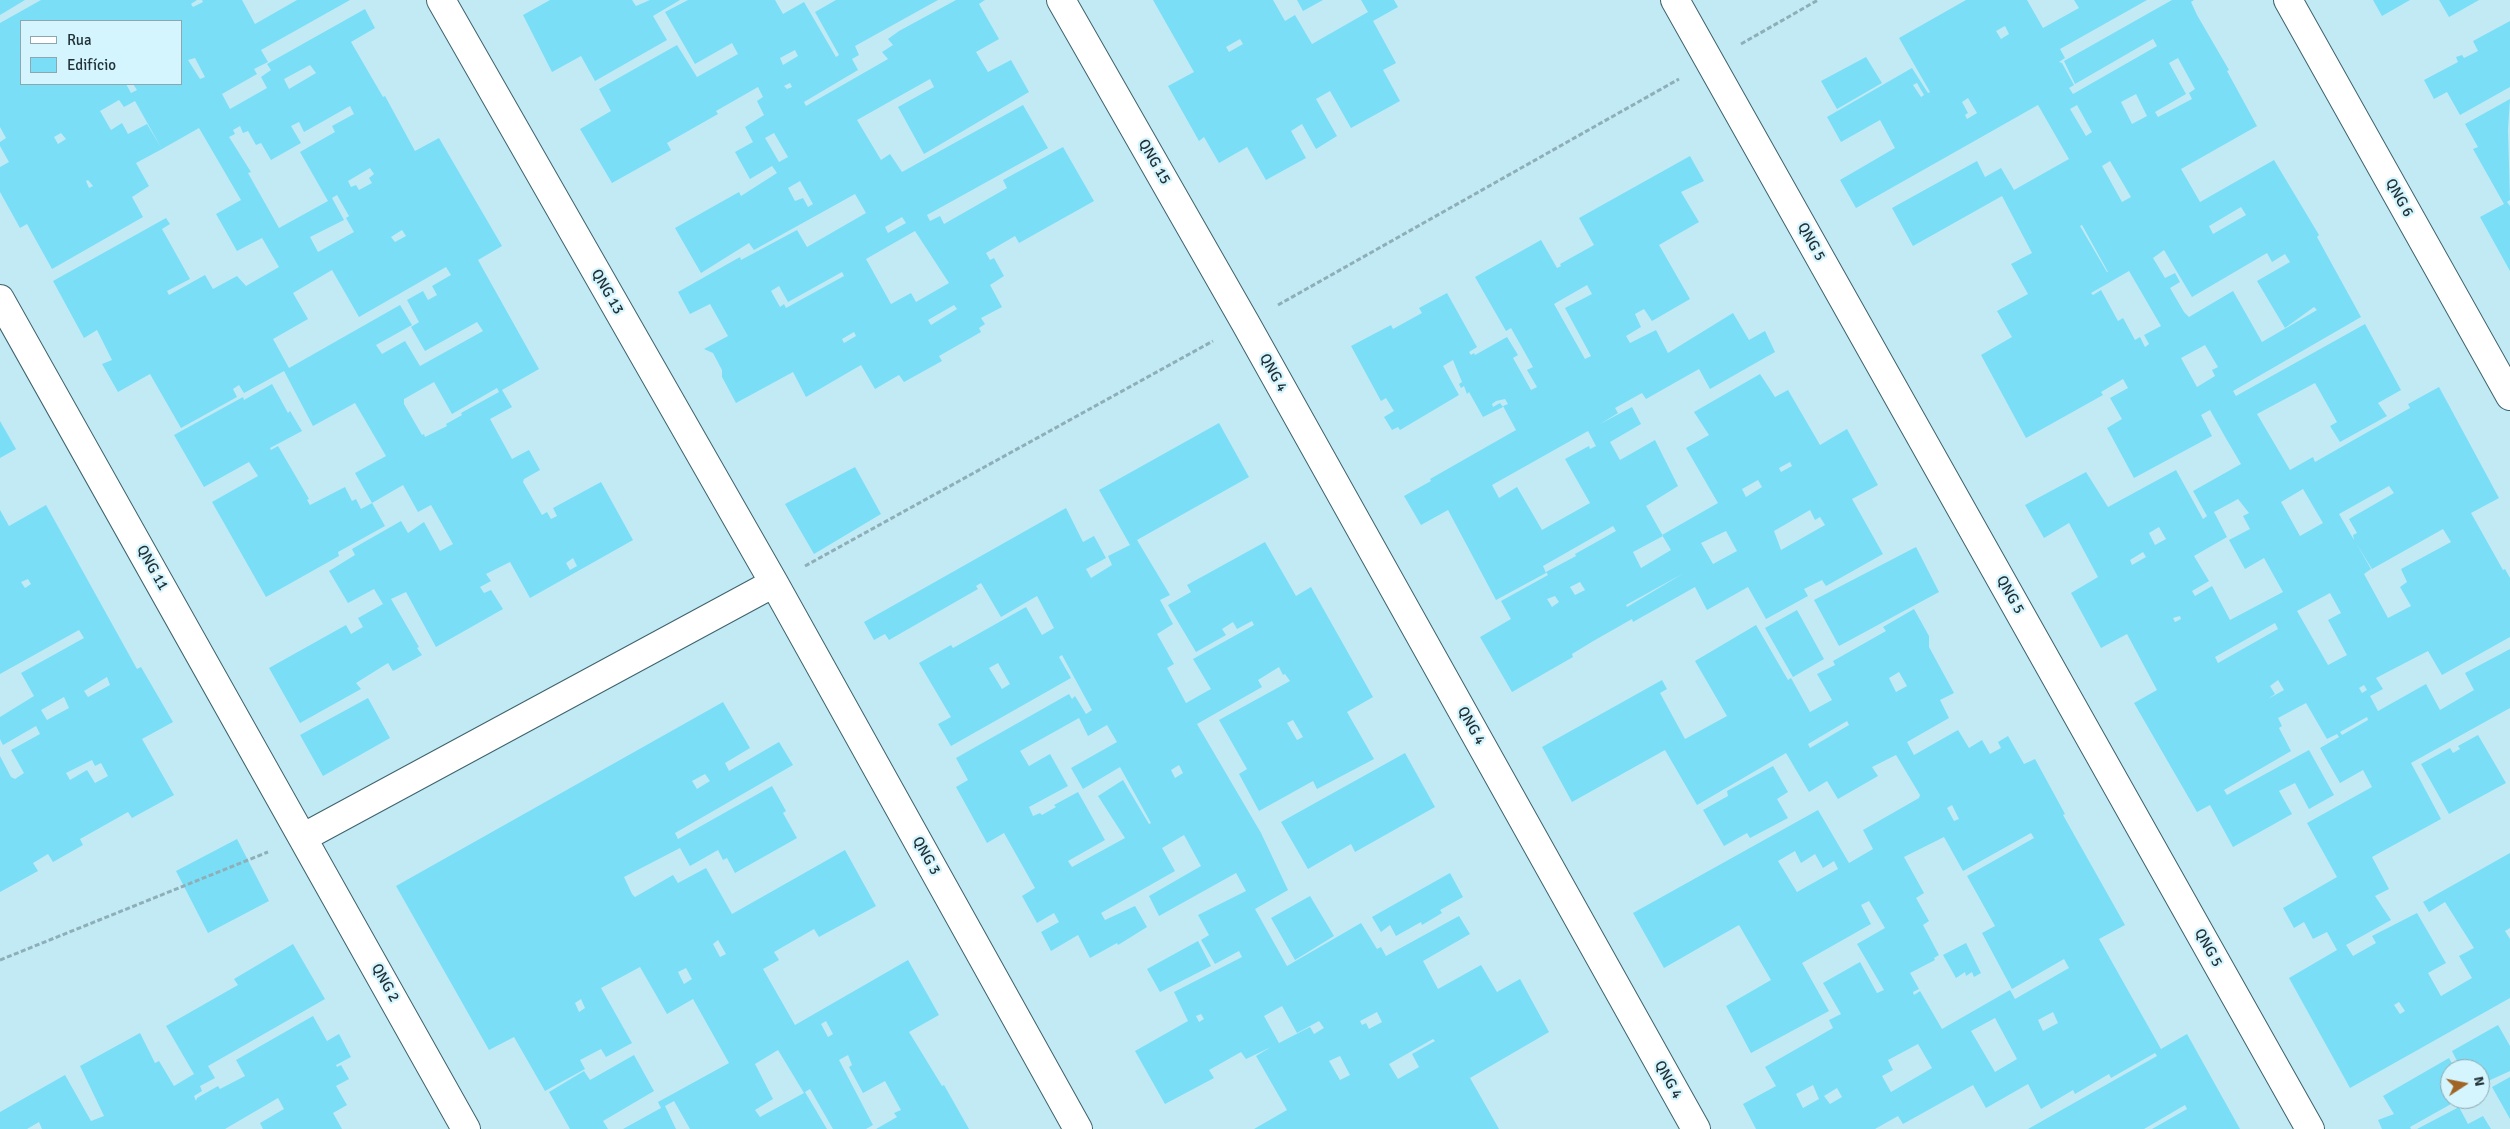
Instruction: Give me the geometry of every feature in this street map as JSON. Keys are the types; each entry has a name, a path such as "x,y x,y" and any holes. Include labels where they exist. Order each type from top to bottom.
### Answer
{"street":[{"name":"QNG 13","path":"441,0 774,584"},
{"name":"QNG 15","path":"1061,0 1246,324"},
{"name":"QNG 5","path":"1675,0 2310,1129"},
{"name":"QNG 6","path":"2288,0 2510,396"},
{"name":"QNG 11","path":"0,299 304,838"},
{"name":"QNG 4","path":"1246,324 1696,1129"},
{"path":"304,838 774,584"},
{"name":"QNG 3","path":"774,584 1078,1129"},
{"name":"QNG 2","path":"304,838 466,1129"}],"path":[{"path":"774,584 1246,324 1818,0"},
{"path":"0,960 304,838"}],"building":[{"path":"0,0 25,0 0,15"},
{"path":"41,0 197,0 191,4 193,7 203,2 202,0 242,0 255,24 297,0 350,0 261,50 268,62 254,69 257,74 222,94 230,109 267,88 261,77 271,70 267,64 365,9 375,28 351,42 383,97 385,96 415,151 439,138 502,246 478,260 539,369 502,390 512,407 490,419 512,459 529,450 540,470 524,479 523,482 542,515 547,512 551,519 557,516 553,508 601,482 633,540 530,598 510,562 486,574 491,581 480,587 484,593 491,590 503,609 436,647 406,592 391,599 422,655 393,671 388,663 356,683 361,689 300,723 269,668 346,625 351,634 363,627 358,618 383,604 374,589 348,603 329,571 355,555 352,549 401,521 408,533 424,522 440,551 453,544 431,505 418,512 403,485 372,503 355,473 386,456 355,403 313,426 284,371 244,393 239,385 233,389 237,397 181,428 150,374 118,392 102,364 112,360 97,330 84,338 53,281 166,218 170,224 162,229 190,279 167,291 169,295 205,275 213,289 237,276 246,286 279,267 262,238 237,251 216,214 241,200 199,128 162,149 136,163 149,186 132,197 143,217 52,269 27,224 20,228 0,192 0,167 9,162 0,146 0,142 6,138 0,127 0,23","holes":["195,58 205,77 200,79 188,60","310,65 316,73 289,89 284,79","119,100 124,107 135,101 162,149 147,124 128,134 122,123 111,130 100,111","350,106 354,114 332,126 335,132 300,152 328,201 279,228 248,173 251,172 229,137 235,134 233,130 240,126 243,133 248,131 256,145 261,143 271,160 301,143 291,126 299,122 304,132","61,133 66,139 58,144 54,137","370,168 374,174 369,178 372,183 359,190 356,185 351,187 348,181","88,180 93,186 89,188 86,181","337,195 349,216 346,218 354,232 318,252 310,237 344,220 332,198","402,230 406,236 395,242 391,237","446,267 451,275 432,286 437,295 428,300 423,291 407,300 419,322 411,327 425,351 477,322 483,331 420,366 405,341 382,354 376,345 412,325 400,305 289,368 273,339 308,319 293,293 332,270 359,317","434,382 452,414 497,388 499,392 461,413 462,415 446,424 447,426 425,437 404,404 404,399","573,558 577,566 570,570 566,563"]},
{"path":"550,0 632,0 636,6 650,0 680,0 653,16 667,40 595,81 581,56 552,72 523,15"},
{"path":"688,0 775,0 783,14 804,2 836,57 839,55 815,12 836,0 938,0 855,46 859,55 852,59 858,70 804,102 806,106 888,59 882,52 893,45 888,39 899,31 956,0 985,0 979,4 999,39 976,52 988,72 1011,60 1029,92 924,154 898,107 934,87 930,79 857,120 881,160 890,154 902,172 1023,105 1048,148 927,215 930,221 940,216 944,224 1007,188 1003,180 1063,147 1094,201 1019,243 1015,236 986,253 990,260 994,258 1004,276 990,285 1002,307 981,318 985,324 979,328 981,332 939,356 942,361 904,382 899,375 875,389 861,365 806,397 793,372 736,403 722,377 722,370 713,353 704,349 728,336 710,304 690,314 678,292 740,257 741,260 797,230 807,247 866,213 855,194 754,250 749,243 701,273 675,228 739,192 741,196 777,173 772,166 750,179 735,152 753,142 745,127 764,115 757,101 763,97 758,87 716,111 718,114 667,143 671,150 612,183 580,129 611,111 599,89 677,45 697,77 738,54 732,43 695,64 665,12","holes":["795,50 798,56 783,65 780,58","790,83 792,87 787,89 784,86","774,133 788,157 779,162 765,138","800,181 813,204 808,207 803,198 795,201 788,188","902,217 906,223 888,233 885,227","915,231 949,283 916,302 911,293 891,304 866,259","842,272 844,276 786,308 784,304 780,307 771,291 779,286 788,302","954,305 957,309 931,325 928,320","854,332 856,336 844,343 842,339"]},
{"path":"1153,0 1273,0 1285,21 1295,15 1312,44 1368,12 1361,0 1394,0 1398,7 1373,21 1396,63 1383,70 1400,101 1351,128 1330,91 1316,99 1337,136 1316,149 1302,124 1291,131 1306,158 1266,180 1247,147 1219,163 1204,137 1199,141 1168,86 1194,72","holes":["1240,39 1243,44 1229,52 1226,47"]},
{"path":"1297,0 1323,0 1303,11"},
{"path":"1966,0 2027,0 2043,28 2079,8 2074,0 2147,0 2060,49 2065,58 2059,62 2062,63 2074,85 2069,88 2073,94 2157,46 2153,39 2075,84 2064,61 2172,0 2194,0 2191,2 2197,15 2229,70 2227,71 2257,126 2181,169 2200,202 2274,160 2319,235 2317,237 2361,317 2233,391 2236,396 2365,324 2401,390 2378,403 2387,416 2340,442 2330,426 2337,422 2315,383 2257,414 2290,470 2313,457 2315,462 2410,408 2408,404 2439,387 2499,498 2471,513 2503,570 2505,569 2510,578 2510,637 2442,675 2428,651 2376,678 2383,689 2370,696 2378,711 2426,684 2440,710 2474,690 2465,673 2510,649 2510,708 2411,763 2441,819 2372,857 2389,889 2375,896 2391,920 2346,945 2353,956 2376,943 2372,936 2417,913 2446,963 2428,973 2441,996 2472,978 2459,956 2474,948 2445,902 2429,912 2423,902 2510,853 2510,928 2505,931 2510,939 2510,998 2350,1088 2289,978 2337,950 2327,932 2313,939 2304,922 2294,928 2283,908 2337,877 2307,823 2372,787 2363,770 2340,783 2320,748 2339,737 2337,734 2327,739 2306,703 2278,718 2282,726 2279,728 2291,751 2224,790 2227,795 2309,750 2334,795 2309,809 2295,783 2279,791 2292,814 2233,847 2210,805 2197,812 2134,703 2157,690 2127,634 2101,648 2071,593 2098,577 2069,523 2044,538 2025,505 2086,472 2108,507 2176,470 2203,519 2207,516 2193,491 2241,464 2210,410 2201,415 2212,436 2134,478 2107,428 2122,419 2110,398 2128,388 2123,379 2101,392 2103,395 2026,438 1981,355 2012,337 1997,311 2028,294 2011,264 2032,253 2002,196 1913,246 1892,208 1977,161 1985,177 2001,168 2014,190 2069,159 2038,105 1856,208 1840,180 1895,148 1880,120 1841,142 1827,117 1912,68 1928,93 1930,92 1899,38","holes":["2005,26 2009,34 2001,39 1996,31","2178,58 2195,89 2189,93 2192,99 2158,117 2155,112 2186,94 2169,63","1917,83 1924,95 1921,97 1913,85","2136,94 2147,116 2132,124 2121,102","1968,98 1977,113 1967,119 1965,115 1968,113 1962,102","2077,105 2092,132 2086,136 2070,109","2110,161 2131,197 2122,202 2102,166","2241,207 2246,215 2213,234 2209,226","2082,225 2108,272 2080,226","2164,250 2192,297 2267,253 2272,262 2285,254 2290,262 2257,281 2285,328 2314,307 2317,310 2262,342 2233,291 2189,317 2170,288 2180,282 2175,273 2165,278 2153,258","2129,271 2161,326 2144,335 2149,344 2145,347 2140,337 2135,340 2123,318 2118,321 2101,290 2093,295 2091,293","2205,345 2218,367 2212,370 2215,376 2197,387 2181,358","2389,486 2394,493 2349,519 2357,533 2353,535 2354,540 2339,514","2303,489 2323,523 2300,536 2281,502","2238,499 2249,513 2243,516 2250,529 2229,540 2245,569 2264,558 2283,592 2230,620 2212,586 2195,596 2192,591 2209,581 2194,556 2227,537 2214,512","2159,527 2166,539 2155,545 2149,533","2443,529 2451,542 2401,569 2407,582 2400,587 2411,606 2388,618 2364,574 2371,569 2356,543 2372,569","2143,552 2146,557 2132,565 2130,560","2330,593 2341,613 2328,620 2347,655 2328,665 2297,611","2180,616 2181,619 2175,622 2173,618","2275,623 2278,629 2218,663 2215,657","2278,680 2284,690 2268,699 2275,694 2270,686","2364,685 2367,690 2362,693 2359,688","2367,717 2368,720 2342,735 2340,732","2399,1002 2405,1011 2400,1014 2394,1005"]},
{"path":"2373,0 2410,0 2382,16"},
{"path":"2439,0 2479,0 2449,17"},
{"path":"2510,21 2510,87 2460,115 2447,92 2434,99 2424,80 2458,62 2456,57 2462,55 2464,58 2478,51 2473,41"},
{"path":"1866,57 1882,83 1837,109 1821,81"},
{"path":"2510,99 2508,130 2510,200 2507,202 2510,206 2510,271 2480,217 2504,204 2473,149 2478,147 2465,124"},
{"path":"1690,156 1704,181 1681,192 1699,222 1659,245 1690,299 1652,321 1644,309 1635,314 1641,327 1626,336 1630,343 1656,330 1668,353 1733,313 1749,340 1765,331 1775,352 1710,389 1699,369 1646,399 1642,393 1615,408 1618,413 1600,424 1632,407 1641,424 1610,442 1620,460 1655,440 1678,486 1646,506 1662,535 1718,503 1686,448 1709,435 1694,412 1760,374 1775,397 1788,390 1820,445 1847,429 1878,485 1852,499 1883,554 1826,586 1822,580 1804,589 1808,596 1766,619 1748,587 1707,610 1695,587 1633,622 1632,619 1595,640 1572,654 1573,657 1512,692 1480,637 1511,619 1501,601 1548,575 1546,572 1616,531 1613,526 1543,566 1546,573 1496,600 1448,510 1421,525 1404,496 1516,430 1503,406 1508,404 1505,399 1496,401 1492,404 1493,407 1500,403 1503,407 1483,417 1469,392 1467,394 1464,386 1461,388 1459,384 1462,382 1453,360 1443,366 1459,395 1400,430 1398,427 1392,430 1384,417 1394,411 1386,398 1381,401 1351,346 1391,325 1393,329 1422,313 1419,308 1447,293 1477,347 1469,352 1471,355 1474,353 1475,355 1507,337 1518,355 1513,358 1531,390 1537,387 1527,370 1533,367 1511,328 1506,331 1475,277 1541,240 1557,268 1561,266 1560,264 1594,245 1579,218","holes":["1587,285 1592,294 1565,308 1591,356 1585,359 1554,304","1588,431 1596,446 1590,449 1589,446 1565,459 1590,503 1542,530 1517,487 1499,498 1492,485","1790,462 1792,466 1781,472 1779,468","1758,480 1762,487 1746,497 1742,489","1810,510 1815,520 1820,517 1825,525 1781,550 1774,531","1726,531 1737,551 1713,564 1701,543","1663,536 1671,550 1641,568 1633,552","1684,573 1627,607 1626,605","1580,582 1585,590 1575,595 1570,587","1555,596 1559,602 1552,607 1547,599"]},
{"path":"272,384 288,413 290,411 302,431 270,448 271,450 278,446 309,499 307,500 310,505 345,487 352,501 356,499 361,509 372,503 385,526 338,552 339,556 266,597 212,502 258,476 249,462 204,487 174,435 243,397 244,400"},
{"path":"0,421 16,449 0,458"},
{"path":"1219,423 1249,477 1137,540 1170,595 1160,600 1173,624 1157,634 1174,664 1167,668 1186,703 1211,689 1193,659 1254,625 1252,621 1237,629 1233,622 1222,629 1226,635 1196,652 1168,605 1191,592 1187,585 1265,542 1296,596 1311,587 1373,697 1347,712 1374,759 1317,789 1313,781 1259,811 1239,774 1247,769 1219,720 1290,681 1285,674 1283,675 1279,667 1258,680 1262,687 1197,724 1261,833 1288,890 1255,909 1287,966 1361,923 1377,949 1381,947 1386,956 1459,916 1470,934 1423,961 1438,989 1481,965 1497,992 1520,979 1549,1032 1470,1078 1499,1129 1254,1129 1287,1110 1256,1056 1271,1047 1246,1059 1241,1052 1209,1070 1214,1078 1165,1104 1135,1051 1188,1021 1174,992 1242,957 1239,951 1215,964 1201,940 1209,935 1198,915 1246,891 1236,873 1159,916 1149,896 1201,866 1184,835 1162,848 1175,871 1101,913 1105,920 1135,906 1147,927 1118,945 1117,943 1090,958 1078,935 1051,951 1041,932 1059,922 1054,913 1037,923 1022,896 1035,888 1004,833 987,843 956,787 968,780 956,758 1069,694 1072,699 1075,696 1086,714 1092,710 1062,655 1059,657 1071,678 951,746 938,724 951,717 919,663 951,645 953,648 1026,607 1042,635 1054,628 1037,596 1001,617 981,583 976,586 978,589 889,640 885,634 874,640 864,622 1066,508 1083,542 1094,536 1106,558 1086,569 1091,578 1112,565 1108,556 1130,545 1099,490","holes":["998,663 1010,684 1002,689 989,668","1079,718 1088,736 1107,725 1117,742 1071,768 1083,789 1120,767 1151,823 1149,824 1123,780 1098,796 1125,838 1072,867 1068,861 1105,840 1078,792 1054,805 1056,807 1042,815 1040,813 1033,816 1029,807 1068,786 1050,754 1029,766 1020,751","1293,720 1303,737 1297,740 1287,723","1179,765 1183,773 1175,778 1171,770","1282,1006 1297,1033 1319,1021 1324,1028 1314,1034 1310,1027 1279,1043 1264,1016","1377,1012 1382,1022 1369,1029 1366,1023 1362,1025 1360,1021","1201,1014 1204,1019 1199,1022 1196,1016","1433,1039 1435,1041 1412,1054 1419,1067 1398,1079 1389,1064","1340,1056 1350,1075 1340,1080 1329,1061"]},
{"path":"855,467 881,514 814,554 785,504"},
{"path":"46,505 137,669 141,667 173,722 142,739 174,795 132,818 128,812 80,839 83,845 53,862 48,854 33,863 38,871 0,892 0,756 11,777 15,779 24,773 11,750 40,734 36,726 3,745 0,739 0,717 34,696 21,673 84,638 79,630 0,674 0,510 9,526","holes":["28,579 31,584 25,588 21,582","107,677 110,685 88,697 84,691","64,697 69,708 47,720 41,710","92,760 95,766 101,763 108,776 95,783 87,770 70,780 66,773"]},
{"path":"1916,547 1939,592 1839,646 1814,600"},
{"path":"1914,609 1929,636 1929,647 1954,693 1940,700 1949,718 1907,742 1914,755 1958,730 1969,748 1982,740 1990,754 2001,748 1998,742 2008,736 2024,764 2035,759 2065,814 2063,815 2125,925 2099,939 2161,1049 2187,1034 2240,1129 2152,1129 2187,1109 2185,1105 2144,1129 2028,1129 2157,1056 2155,1053 2111,1078 2109,1074 2075,1094 2073,1090 2041,1109 2028,1084 1986,1108 1973,1085 1903,1124 1898,1116 1875,1129 1756,1129 1743,1104 1776,1086 1765,1067 1833,1028 1829,1020 1841,1014 1823,983 1860,962 1877,993 1884,990 1857,944 1885,928 1869,901 1861,905 1871,924 1802,963 1829,1011 1751,1053 1726,1006 1771,980 1739,925 1664,968 1633,913 1818,810 1849,863 1873,849 1863,830 1919,798 1920,795 1896,755 1872,767 1878,776 1838,799 1827,781 1809,792 1786,753 1697,805 1665,750 1572,802 1542,747 1662,680 1667,689 1660,693 1685,739 1727,716 1695,661 1756,625 1788,680 1791,678 1810,712 1832,700 1817,674 1835,665 1833,661 1886,631 1883,627","holes":["1899,672 1907,686 1896,692 1889,678","1847,721 1849,725 1810,748 1808,744","1952,805 1959,819 1954,821 1947,808","2031,833 2034,838 1967,876 1995,926 1982,933 2012,989 2064,959 2069,968 2015,999 2010,990 1942,1029 1920,991 1914,995 1913,992 1919,989 1910,973 1935,960 1934,958 1939,955 1923,925 1929,921 1916,898 1924,893 1904,857 1944,837 1963,871","1795,851 1801,863 1815,854 1823,868 1834,861 1838,869 1797,892 1778,861","2053,1012 2058,1023 2043,1031 2038,1020","1995,1018 2017,1059 1995,1072 1971,1031","1918,1044 1932,1068 1891,1092 1882,1076 1893,1070 1888,1060","1813,1085 1819,1099 1803,1108 1796,1094","1837,1088 1842,1097 1830,1104 1824,1096"]},
{"path":"1797,610 1824,659 1793,677 1765,628"},
{"path":"368,698 390,738 323,776 300,735"},
{"path":"723,702 750,748 725,763 729,771 779,742 793,765 675,833 678,839 772,786 786,811 783,813 797,838 735,873 727,858 723,860 718,850 690,866 680,848 624,877 632,894 635,897 673,875 678,883 706,868 732,914 845,850 876,906 819,937 814,929 774,952 779,960 763,969 795,1025 908,960 939,1015 909,1032 942,1086 944,1085 969,1129 876,1129 897,1117 894,1113 901,1110 885,1081 863,1093 849,1067 852,1065 848,1055 839,1060 873,1125 866,1129 833,1129 810,1089 805,1092 827,1129 690,1129 674,1101 665,1106 676,1129 623,1129 661,1108 658,1102 729,1063 693,999 667,1014 640,967 601,988 632,1043 606,1057 601,1049 580,1060 585,1069 545,1091 514,1037 489,1050 396,886","holes":["705,774 710,781 697,789 692,781","718,940 726,954 720,957 713,944","686,968 692,979 684,984 678,972","581,999 585,1008 579,1012 575,1003","826,1021 833,1034 828,1037 821,1024","778,1050 804,1093 760,1117 755,1110 773,1099 755,1064"]},
{"path":"2478,735 2506,783 2449,814 2421,764 2450,748 2453,753 2460,749 2458,746"},
{"path":"1405,753 1435,807 1355,852 1351,844 1308,869 1281,822"},
{"path":"1773,766 1788,792 1777,799 1788,818 1750,838 1747,833 1724,846 1703,810 1728,796 1727,791"},
{"path":"237,839 269,901 208,933 176,871"},
{"path":"1450,873 1463,897 1440,910 1442,913 1422,925 1421,922 1396,936 1390,925 1381,932 1372,917"},
{"path":"1310,896 1334,936 1295,960 1271,918"},
{"path":"1198,941 1211,966 1160,992 1147,969"},
{"path":"1966,943 1981,973 1974,977 1972,972 1966,976 1965,972 1956,978 1943,955"},
{"path":"293,944 325,999 208,1066 215,1078 200,1086 202,1091 194,1096 196,1101 197,1098 218,1086 220,1089 245,1076 236,1060 313,1016 327,1041 339,1034 351,1057 336,1065 337,1067 341,1065 349,1079 336,1086 347,1105 333,1113 342,1129 263,1129 260,1123 284,1109 278,1098 225,1129 42,1129 39,1122 27,1129 0,1129 0,1112 65,1075 91,1121 104,1116 80,1066 140,1033 155,1063 159,1061 174,1086 194,1074 166,1026 238,985 234,979"},
{"path":"2498,1025 2510,1046 2510,1071 2490,1080 2490,1059 2456,1059 2452,1051"},
{"path":"634,1055 654,1091 603,1121 608,1129 570,1129 549,1092 584,1071 590,1080"},
{"path":"2440,1063 2440,1109 2442,1109 2410,1127 2411,1129 2382,1129 2378,1120 2394,1114 2383,1096"},
{"path":"2510,1077 2510,1119 2492,1087"},
{"path":"2455,1109 2460,1109 2468,1124 2483,1116 2491,1129 2417,1129"}]}
